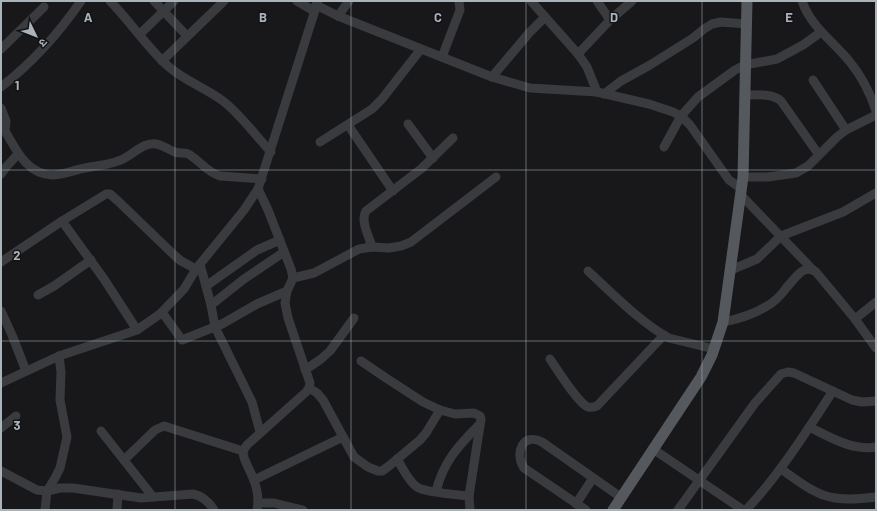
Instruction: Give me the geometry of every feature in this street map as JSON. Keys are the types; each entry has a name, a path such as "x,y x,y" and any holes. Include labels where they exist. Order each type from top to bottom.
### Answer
{"main road":[{"path":"613,510 701,377 714,350 723,322 743,177 746,1"}],"street":[{"path":"1,87 17,74 63,26 81,1"},
{"path":"110,1 162,61 178,74 213,94 231,108 271,152"},
{"path":"154,1 187,36"},
{"path":"140,34 174,1"},
{"path":"162,61 224,1"},
{"path":"297,1 316,6 492,77 530,88 600,93 649,104 681,116 700,139 729,180 813,270 856,319 876,348"},
{"path":"338,16 349,1"},
{"path":"442,57 460,10 459,1"},
{"path":"531,1 578,54 587,67 600,93"},
{"path":"598,1 610,20"},
{"path":"578,54 610,20 632,1"},
{"path":"743,177 768,177 796,174 808,166 846,130 875,117 871,94 865,82 849,61 821,32 806,12 802,1"},
{"path":"1,383 59,356 137,330 162,312 184,289 198,267 244,210 258,189 271,152 316,6"},
{"path":"1,49 44,7"},
{"path":"492,77 529,33 545,17"},
{"path":"600,93 650,65 712,24 721,22 746,24"},
{"path":"664,147 681,116 698,97 735,70 745,65 777,59 803,45 821,32"},
{"path":"320,142 372,109 382,99 422,49"},
{"path":"813,80 846,130"},
{"path":"745,95 771,96 781,101 819,155"},
{"path":"1,108 6,121 3,130 18,154 34,169 52,175 120,161 145,145 156,144 176,152 188,154 205,169 220,176 262,179"},
{"path":"408,124 433,158"},
{"path":"348,125 393,191"},
{"path":"372,247 363,220 364,215 370,208 421,169 453,138"},
{"path":"1,174 18,154"},
{"path":"293,278 314,273 359,249 372,247 389,248 411,242 496,177"},
{"path":"258,189 280,240 293,278 287,291 285,303 288,318 310,383 306,392 260,432 243,451 258,493 258,506 303,510"},
{"path":"731,270 756,259 781,236 843,212 876,193"},
{"path":"1,262 102,196 110,194 173,254 182,261 198,267 206,286 215,327 252,402 260,432"},
{"path":"62,221 91,260 137,330"},
{"path":"206,286 257,250 280,240"},
{"path":"211,305 244,279 284,252"},
{"path":"38,295 54,286 91,260"},
{"path":"723,322 739,319 768,306 788,287 797,275 804,270 813,270"},
{"path":"588,271 632,311 664,335 714,350"},
{"path":"162,312 182,340 215,327 257,304 287,291"},
{"path":"856,319 876,302"},
{"path":"1,311 26,371"},
{"path":"305,370 321,359 330,350 354,318"},
{"path":"550,359 576,395 585,405 589,408 593,408 597,406 664,335"},
{"path":"45,510 47,490 56,478 60,468 66,437 60,400 62,372 59,356"},
{"path":"361,361 423,402 440,410 455,414 477,414 481,419 469,496 470,510"},
{"path":"678,510 698,480 755,403 782,374 788,372 794,373 852,400 862,402 876,401"},
{"path":"309,388 317,393 323,400 354,457 368,467 378,471 382,470 397,459 423,436 440,410"},
{"path":"653,449 745,510 766,489 781,469 833,391"},
{"path":"1,428 16,416"},
{"path":"436,491 440,475 447,463 457,448 480,424"},
{"path":"124,460 154,430 164,426 243,451"},
{"path":"809,428 850,446 867,448 876,447"},
{"path":"101,431 153,497"},
{"path":"254,480 343,437"},
{"path":"586,510 524,468 520,458 522,446 526,440 532,438 538,440 622,498"},
{"path":"397,459 412,484 418,488 426,491 469,496"},
{"path":"781,469 809,489 823,495 840,499 876,497"},
{"path":"1,471 37,490 73,488 141,498 181,494 201,496 214,510"},
{"path":"576,504 593,478"},
{"path":"117,510 118,494"}]}
